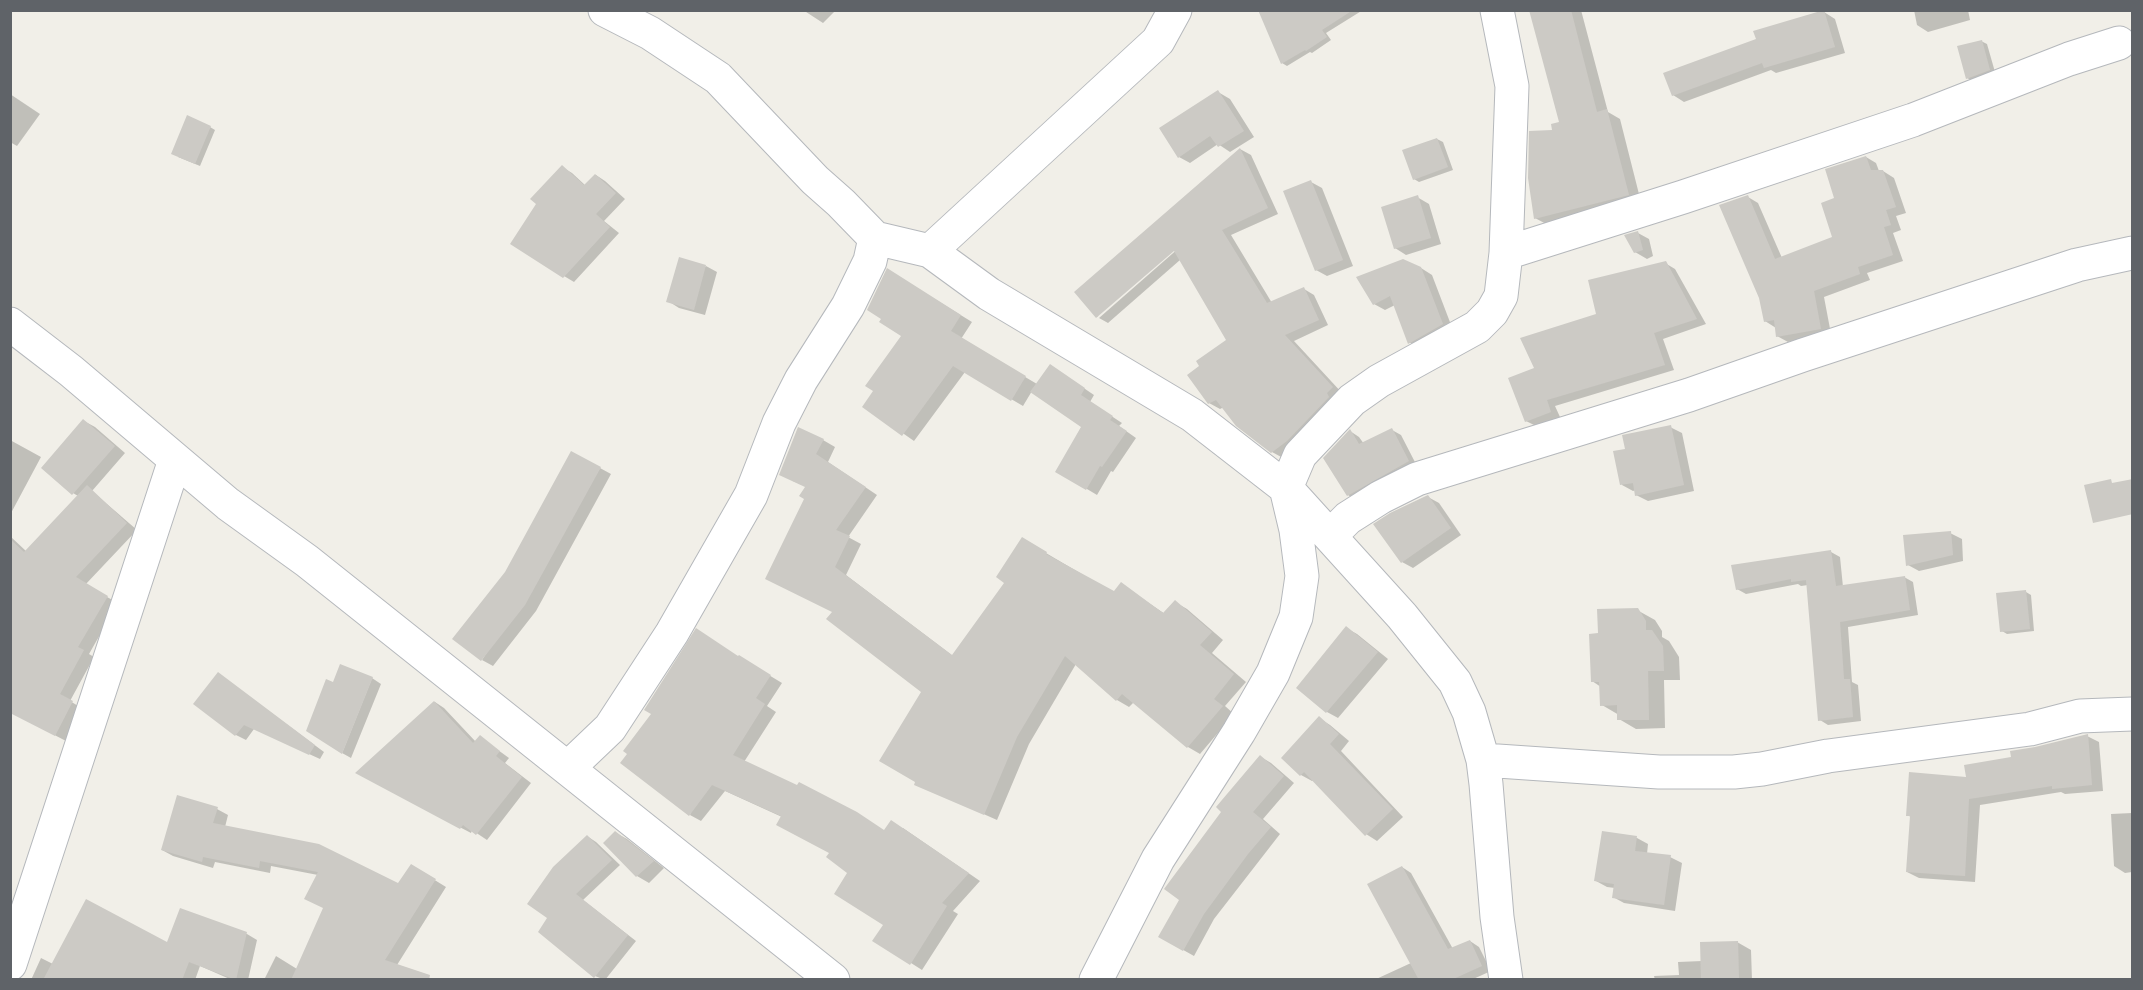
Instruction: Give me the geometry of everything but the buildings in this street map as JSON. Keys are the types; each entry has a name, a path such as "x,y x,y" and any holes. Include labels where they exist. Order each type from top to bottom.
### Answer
{"street":[{"path":"604,10 650,33 717,78 815,180 842,203 875,238 930,251 989,294 1192,415 1286,488 1402,616 1455,682 1468,712 1483,760 1497,917 1506,980"},
{"path":"930,251 1158,41 1175,10"},
{"path":"1096,980 1158,859 1239,732 1273,673 1296,617 1302,576 1296,530 1286,488 1300,455 1352,400 1379,381 1477,327 1492,312 1502,296 1506,253 1512,86 1497,10"},
{"path":"1506,253 1913,120 2069,59 2119,43"},
{"path":"568,768 610,728 672,633 752,495 779,423 801,380 848,306 870,261 875,238"},
{"path":"1330,536 1348,518 1381,497 1417,479 1689,395 2077,265 2133,253"},
{"path":"10,324 71,371 228,504 307,561 833,980"},
{"path":"10,964 175,460"},
{"path":"1483,760 1648,771 1734,772 1828,756 2030,729 2080,716 2133,714"}]}
